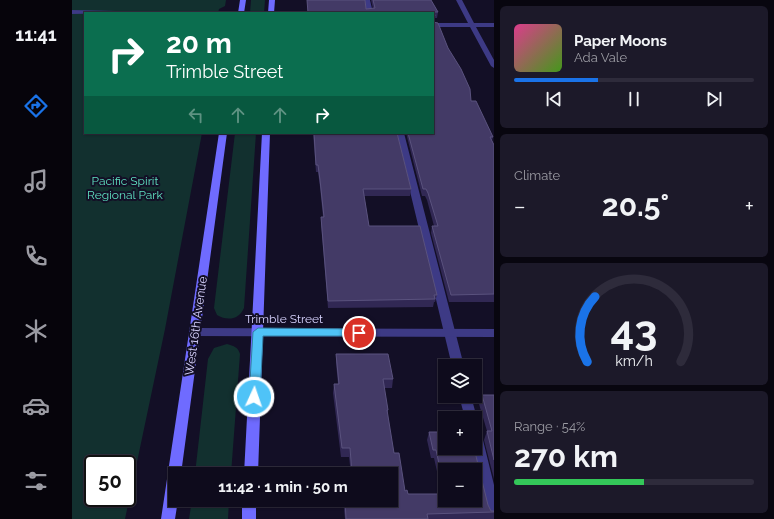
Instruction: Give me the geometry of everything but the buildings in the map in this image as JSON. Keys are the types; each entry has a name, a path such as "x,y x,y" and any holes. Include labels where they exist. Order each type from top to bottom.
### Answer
{"main road":[{"path":"241,12 243,0"},
{"path":"271,12 272,0"},
{"name":"West 16th Avenue","path":"168,519 224,134"},
{"path":"251,467 266,134"},
{"path":"248,519 249,507"}],"street":[{"path":"367,0 370,12"},
{"path":"459,0 494,66"},
{"path":"72,12 84,12"},
{"path":"434,25 494,25"},
{"path":"400,134 456,359"},
{"name":"Trimble Street","path":"195,332 494,333"},
{"path":"480,455 494,513"}],"green space":[{"name":"Pacific Spirit Regional Park","path":"72,0 226,0 225,6 219,9 218,12 84,12 84,134 202,134 165,329 136,467 136,455 84,455 84,507 128,507 125,519 72,519"},
{"path":"251,0 265,0 264,12 250,12"},
{"path":"235,134 256,134 244,308 239,315 229,319 217,315 214,308"},
{"path":"227,344 232,345 240,354 232,467 196,467 208,359 214,348"},
{"path":"191,507 229,507 228,519 189,519"}],"route":[{"path":"254,397 258,332 359,333"}]}
